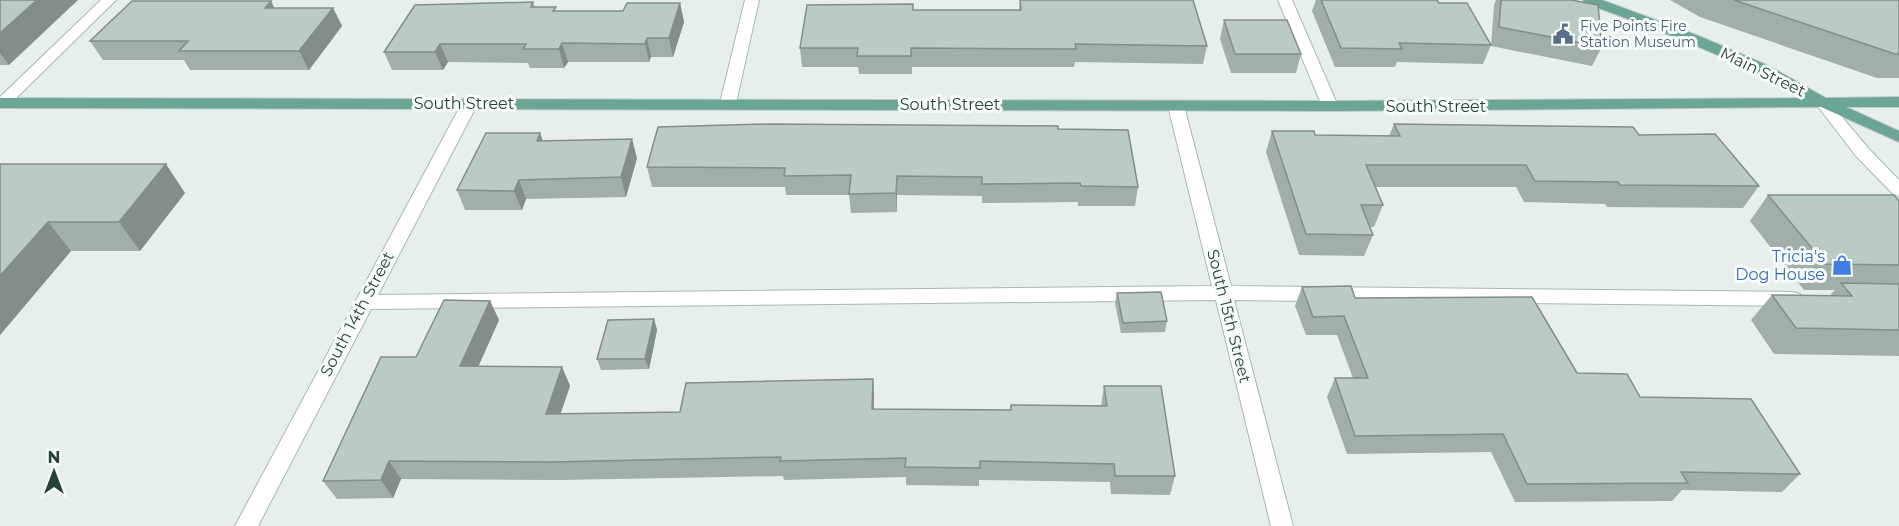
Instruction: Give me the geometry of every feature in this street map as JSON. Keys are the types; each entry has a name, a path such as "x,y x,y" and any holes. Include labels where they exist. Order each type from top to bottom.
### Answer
{"main road":[{"name":"Main Street","path":"1590,0 1694,39 1764,69 1822,102 1899,136"},
{"name":"South Street","path":"1,102 1176,106 1899,102"}],"street":[{"path":"1,102 109,0"},
{"path":"728,103 752,0"},
{"path":"1286,0 1330,106"},
{"path":"1822,102 1862,152 1899,190"},
{"name":"South 14th Street","path":"246,526 470,103"},
{"name":"South 15th Street","path":"1176,106 1282,526"},
{"path":"364,302 1224,293 1816,299"}],"building":[{"path":"0,0 37,0 0,33"},
{"path":"1020,0 1193,0 1207,46 1075,44 1076,49 911,48 911,56 857,56 858,48 800,48 807,5 913,4 913,10 1021,10"},
{"path":"1321,0 1437,0 1439,3 1467,3 1491,45 1399,43 1402,49 1341,48"},
{"path":"1501,0 1571,0 1598,5 1602,47 1499,27"},
{"path":"1734,0 1899,0 1899,54 1895,54"},
{"path":"132,1 271,1 265,8 333,8 299,51 179,51 188,41 90,41"},
{"path":"533,2 531,7 556,7 553,11 623,11 627,3 680,3 669,38 647,38 645,44 562,43 559,49 523,49 526,44 440,44 435,52 384,52 415,5"},
{"path":"1224,20 1287,20 1301,54 1235,54"},
{"path":"768,124 1058,126 1058,129 1128,130 1138,187 1081,186 1080,183 982,184 982,177 897,176 896,193 849,194 851,175 784,176 785,168 647,167 658,127"},
{"path":"1394,124 1633,127 1639,135 1715,134 1759,186 1620,185 1618,182 1535,181 1526,165 1366,165 1383,205 1361,205 1373,235 1306,234 1272,131 1314,131 1315,135 1400,136"},
{"path":"486,133 540,133 537,141 632,139 621,177 519,180 514,191 457,190"},
{"path":"0,164 166,164 119,222 48,222 0,276"},
{"path":"1768,195 1894,195 1899,201 1899,265 1825,264"},
{"path":"1841,283 1899,284 1899,330 1796,328 1772,295 1852,296"},
{"path":"1351,286 1355,298 1532,297 1577,373 1627,374 1640,397 1751,399 1800,474 1681,472 1688,483 1527,484 1503,434 1355,436 1335,378 1368,378 1344,316 1313,317 1302,287"},
{"path":"1161,292 1167,321 1123,323 1117,293"},
{"path":"444,300 490,301 460,366 562,367 546,414 680,412 686,383 873,379 872,409 1011,410 1011,405 1107,406 1104,386 1161,386 1175,476 1115,476 1114,464 980,461 980,468 905,467 906,458 780,461 781,457 551,462 389,461 381,480 323,481 381,357 416,357"},
{"path":"654,319 645,359 597,359 608,320"}],"place":[{"name":"Five Points Fire Station Museum","path":"1563,34"},
{"name":"Tricia's Dog House","path":"1842,265"}]}
